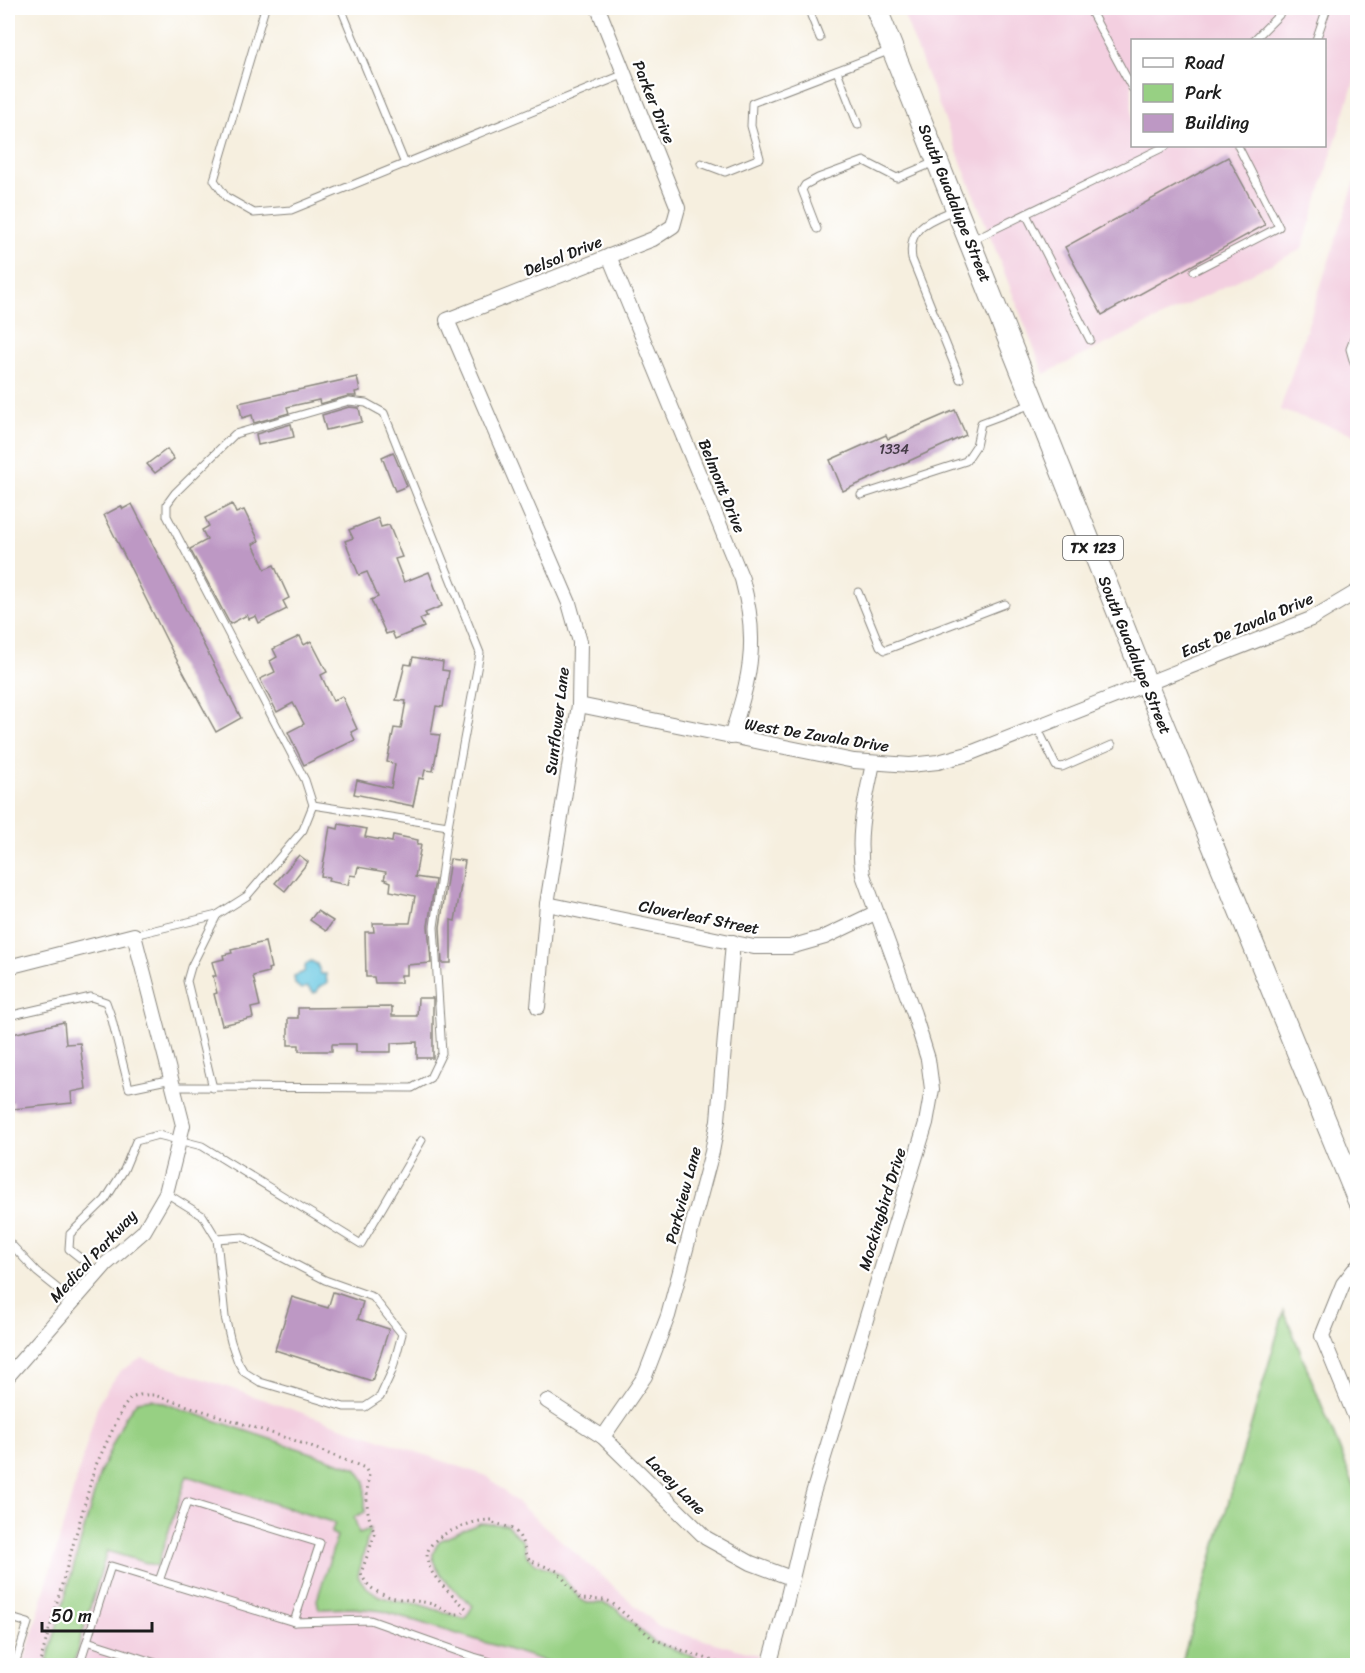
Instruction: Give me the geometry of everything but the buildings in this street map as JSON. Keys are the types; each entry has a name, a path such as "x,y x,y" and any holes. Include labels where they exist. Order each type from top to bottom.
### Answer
{"main road":[{"name":"South Guadalupe Street","path":"876,8 1147,685 1358,1200"}],"street":[{"name":"Parker Drive","path":"598,8 678,208"},
{"name":"Delsol Drive","path":"447,320 653,239 673,225 678,208"},
{"name":"Belmont Drive","path":"609,256 742,579 749,610 752,639 745,692 731,737"},
{"name":"Sunflower Lane","path":"447,320 569,603 580,642 579,705 547,904 538,1007"},
{"name":"East De Zavala Drive","path":"1147,685 1311,619 1358,591"},
{"name":"West De Zavala Drive","path":"579,705 731,737 873,763 910,765 938,762 968,754 1147,685"},
{"name":"Mockingbird Drive","path":"769,1665 810,1503 926,1123 932,1089 928,1059 914,1014 862,875 859,838 873,763"},
{"name":"Cloverleaf Street","path":"547,904 754,947 789,947 825,938 875,913"},
{"path":"8,967 134,935"},
{"name":"Medical Parkway","path":"8,1376 106,1264 144,1230 166,1193 183,1125 134,935"},
{"name":"Parkview Lane","path":"603,1437 645,1376 668,1316 712,1152 718,1120 733,942"},
{"path":"1358,1265 1343,1284 1322,1336 1358,1424"},
{"name":"Lacey Lane","path":"547,1401 603,1437 706,1538 751,1563 791,1578"}],"lane":[{"path":"265,8 214,180 226,197 254,213 291,210 625,74"},
{"path":"341,8 405,164"},
{"path":"808,8 820,38"},
{"path":"1089,8 1131,86"},
{"path":"1255,39 1279,15 1282,8"},
{"path":"1316,39 1327,8"},
{"path":"701,163 724,172 760,158 751,126 752,103 893,50"},
{"path":"837,71 858,125"},
{"path":"970,241 1163,147"},
{"path":"1194,271 1279,227 1239,147"},
{"path":"817,229 802,190 805,185 864,161 897,178 938,161"},
{"path":"957,208 924,223 914,233 910,246 912,259 960,380"},
{"path":"1026,214 1090,340"},
{"path":"1358,328 1350,349 1354,363 1358,366"},
{"path":"8,1016 91,997 106,1002 129,1089 173,1083 213,1088 412,1088 430,1078 442,1053 434,927 448,826 480,654 384,412 366,403 349,400 235,434 183,484 167,504 167,516 305,780 313,805 303,830 247,896 217,915 134,935"},
{"path":"861,495 966,461 976,446 981,423 1035,403"},
{"path":"858,592 880,646 885,650 1005,604"},
{"path":"1037,728 1056,766 1062,766 1112,745"},
{"path":"313,805 448,826"},
{"path":"213,1088 188,981 191,967 217,915"},
{"path":"99,1273 69,1249 70,1234 105,1200 124,1170 136,1141 158,1135 202,1146 362,1245 422,1140"},
{"path":"166,1193 203,1216 217,1239 225,1317 238,1362 244,1372 260,1382 344,1407 365,1407 380,1397 392,1371 402,1334 373,1297 325,1280 243,1237 217,1239"},
{"path":"8,1241 37,1272 73,1301"},
{"path":"159,1581 187,1502 320,1543 294,1622"},
{"path":"79,1665 111,1566 294,1622 370,1620 474,1657 505,1665"},
{"path":"8,1617 28,1623 15,1664 8,1662"},
{"path":"87,1641 165,1665"},
{"path":"471,1665 474,1657"}],"path":[{"path":"39,1665 95,1467 123,1408 131,1398 140,1395 154,1395 296,1441 365,1468 369,1474 366,1499 368,1518 375,1534 361,1573 365,1582 377,1592 433,1604 451,1613 460,1614 466,1608 442,1586 429,1568 426,1559 429,1549 434,1540 440,1536 477,1520 492,1520 492,1523 506,1525 518,1533 524,1541 529,1560 557,1571 580,1599 611,1602 652,1638 728,1665"}],"shaded area":[{"path":"901,8 1357,8 1357,72 1302,249 1044,374"},
{"path":"1357,175 1357,435 1280,410"},
{"path":"142,1358 487,1476 661,1628 758,1655 755,1666 23,1666 99,1401 120,1371"}],"green space":[{"path":"1284,1311 1357,1493 1357,1665 1181,1665"},
{"path":"152,1399 356,1468 365,1481 365,1512 354,1517 359,1533 370,1529 358,1576 365,1586 379,1596 418,1604 465,1619 473,1606 436,1568 433,1561 434,1551 439,1541 480,1523 506,1525 523,1541 527,1556 533,1562 561,1575 580,1599 587,1603 604,1603 614,1607 654,1642 699,1659 697,1665 558,1665 383,1611 354,1608 319,1609 317,1600 337,1536 331,1533 335,1523 187,1476 157,1566 107,1551 73,1665 46,1665 100,1473 125,1417 137,1401"}],"water":[{"path":"311,961 317,964 321,974 326,974 327,983 314,993 307,987 301,989 295,984 294,976 304,972 306,964"}]}
